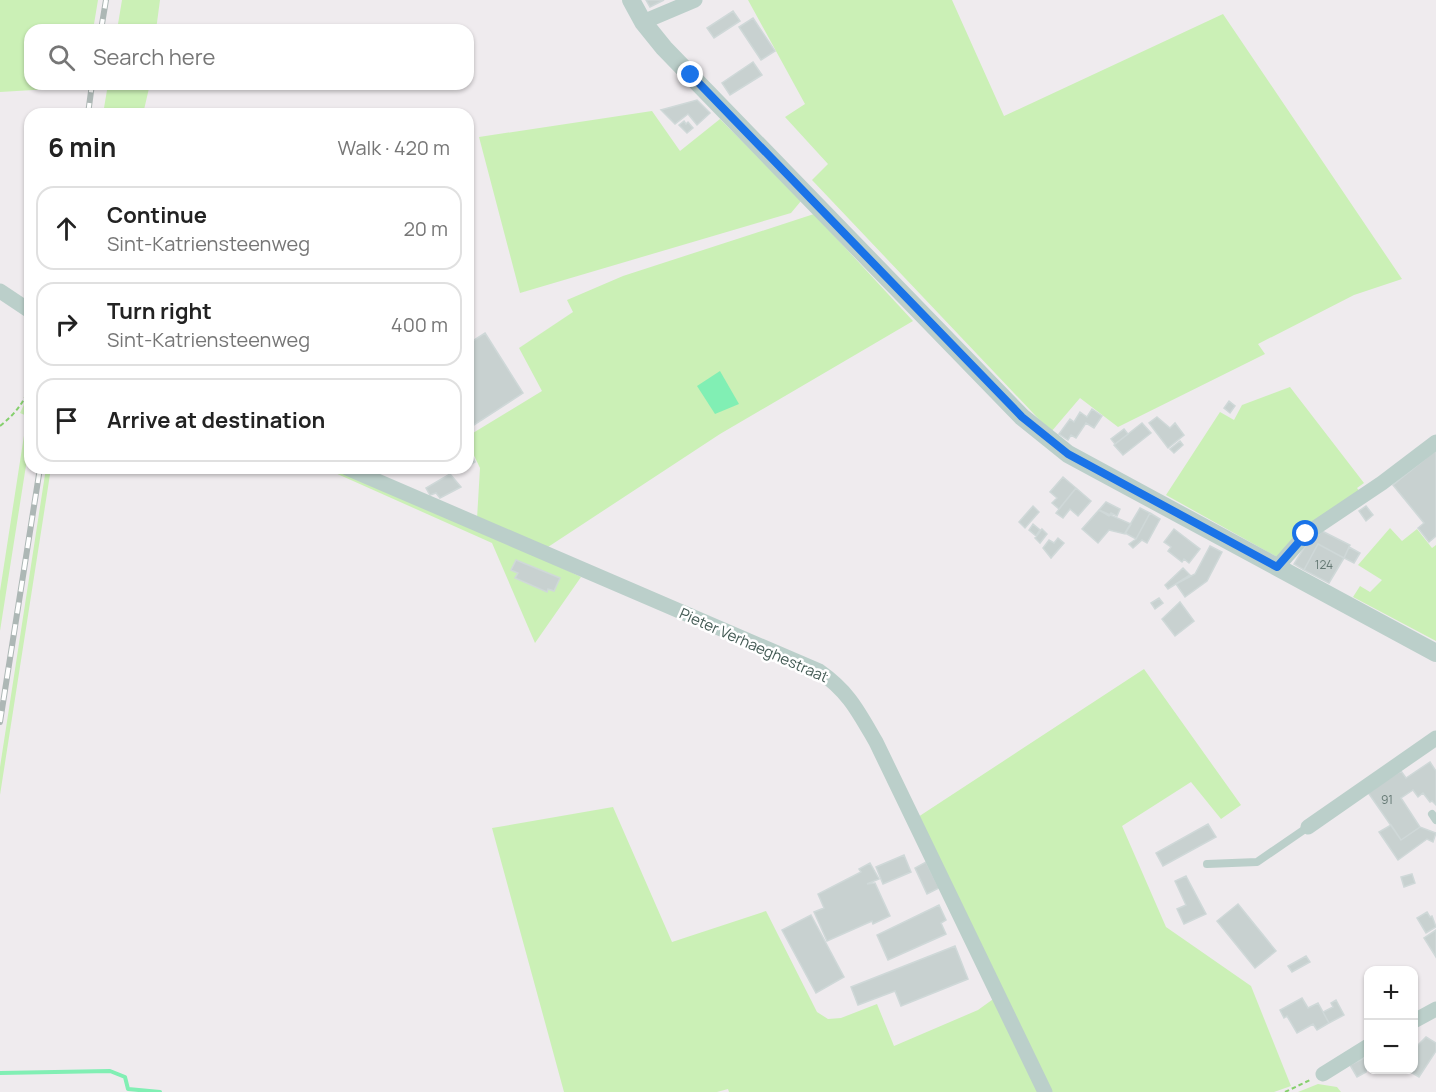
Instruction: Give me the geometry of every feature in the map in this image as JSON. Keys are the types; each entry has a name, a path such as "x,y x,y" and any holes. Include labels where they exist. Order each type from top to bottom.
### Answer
{"street":[{"path":"631,0 643,22 664,48 1014,409 1048,440 1068,454 1436,654"},
{"path":"643,22 695,0"},
{"path":"0,291 24,307"},
{"path":"1277,567 1306,534 1382,483 1436,442"},
{"name":"Pieter Verhaeghestraat","path":"361,474 819,671 839,685 851,698 876,742 1046,1092"},
{"path":"1308,827 1436,738"},
{"path":"1415,1020 1436,1009"},
{"path":"1323,1074 1364,1048"}],"lane":[{"path":"1207,864 1257,862 1308,827"}],"path":[{"path":"0,426 14,415 24,401"},
{"path":"1285,1092 1323,1074"}],"shaded area":[{"path":"0,0 98,0 94,24 24,24 24,90 34,90 0,92"},
{"path":"122,0 160,0 157,24 118,24"},
{"path":"748,0 952,0 1004,116 1223,14 1402,279 1354,295 1258,344 1265,354 1118,427 1080,398 1051,432 812,180 828,164 785,117 805,104"},
{"path":"107,90 149,90 144,108 104,108"},
{"path":"652,111 680,151 720,119 801,201 791,213 520,293 479,137"},
{"path":"814,214 913,321 720,434 548,547 477,519 480,468 474,456 474,432 542,391 519,348 573,312 567,300 623,276"},
{"path":"720,371 739,404 715,414 697,386"},
{"path":"1290,387 1364,483 1357,488 1361,493 1277,557 1166,495 1220,412 1234,420 1242,405"},
{"path":"24,435 25,474 0,631 0,591"},
{"path":"45,474 50,474 0,795 0,767"},
{"path":"337,474 353,474 495,536 581,577 535,643 492,543"},
{"path":"1390,528 1402,541 1417,529 1432,548 1436,545 1436,641 1353,597 1360,586 1370,592 1382,580 1358,565"},
{"path":"1144,669 1241,805 1221,819 1191,782 1122,826 1166,927 1251,986 1291,1086 1274,1092 1051,1092 915,819"},
{"path":"613,807 672,942 766,911 817,1012 828,1019 841,1018 877,1004 894,1046 978,1010 996,997 1040,1092 729,1092 728,1089 717,1092 564,1092 492,828"},
{"path":"1318,1084 1337,1087 1341,1092 1298,1092"}],"building":[{"path":"646,0 664,0 650,7"},
{"path":"733,11 740,21 714,38 707,28"},
{"path":"753,18 775,51 761,60 739,27"},
{"path":"753,62 762,75 730,95 722,83"},
{"path":"697,100 710,113 697,125 688,114 675,124 661,110"},
{"path":"684,121 693,128 687,133 679,125"},
{"path":"485,333 523,393 474,425 474,340"},
{"path":"1229,401 1235,406 1230,413 1224,408"},
{"path":"1092,409 1102,416 1094,428 1086,423 1076,438 1071,435 1068,440 1059,434 1070,419 1074,422 1080,412 1087,417"},
{"path":"1157,417 1170,428 1175,423 1184,435 1168,448 1149,423"},
{"path":"1142,423 1151,433 1123,455 1114,445"},
{"path":"1124,429 1128,434 1115,444 1111,439"},
{"path":"1180,441 1183,445 1174,453 1170,449"},
{"path":"1436,450 1436,536 1429,542 1418,528 1424,523 1393,485"},
{"path":"450,474 461,487 440,498 436,493 430,495 426,488"},
{"path":"1063,477 1076,488 1059,509 1052,503 1057,498 1050,492"},
{"path":"1076,488 1091,501 1078,516 1070,509 1063,518 1056,513"},
{"path":"1106,502 1120,509 1117,516 1111,513 1109,516 1099,510"},
{"path":"1033,506 1039,512 1025,528 1019,522"},
{"path":"1366,506 1373,515 1366,521 1359,511"},
{"path":"1140,508 1150,513 1136,539 1125,533"},
{"path":"1099,510 1131,524 1125,534 1109,530 1098,543 1082,529"},
{"path":"1150,513 1160,519 1147,543 1142,540 1133,548 1129,544 1136,539"},
{"path":"1033,524 1040,530 1036,536 1029,530"},
{"path":"1042,529 1047,534 1040,543 1035,538"},
{"path":"1174,529 1200,549 1189,563 1184,559 1182,562 1168,551 1171,547 1164,542"},
{"path":"1322,531 1350,545 1344,558 1318,544 1304,570 1294,564 1309,540 1312,541"},
{"path":"1058,538 1064,543 1051,558 1043,548 1049,540 1054,543"},
{"path":"1318,544 1344,558 1329,583 1304,570"},
{"path":"1210,546 1222,552 1207,581 1185,597 1176,584 1195,574"},
{"path":"1349,547 1360,553 1354,563 1344,558"},
{"path":"516,560 560,578 554,591 548,589 547,592 515,578 518,573 511,570"},
{"path":"1183,568 1190,575 1168,589 1165,585"},
{"path":"1159,598 1163,603 1155,609 1151,603"},
{"path":"1180,602 1194,621 1175,636 1162,619"},
{"path":"1430,762 1436,771 1436,805 1430,802 1423,793 1418,797 1413,790 1401,798 1420,827 1401,840 1367,791 1401,771 1406,778"},
{"path":"1208,824 1216,837 1163,866 1156,853"},
{"path":"1391,825 1401,840 1420,827 1436,833 1433,842 1427,839 1398,860 1379,832"},
{"path":"904,855 911,872 883,884 876,867"},
{"path":"926,862 939,888 927,894 915,868"},
{"path":"870,863 879,879 867,884 875,883 890,916 873,924 872,921 827,941 814,912 824,908 818,894 861,872 859,869"},
{"path":"1412,874 1415,883 1404,887 1401,877"},
{"path":"1186,876 1206,914 1184,924 1177,909 1186,905 1175,881"},
{"path":"1238,904 1276,951 1255,968 1217,921"},
{"path":"939,905 946,920 941,923 946,934 888,960 877,935"},
{"path":"1427,912 1430,917 1432,916 1436,927 1426,933 1417,918"},
{"path":"811,915 844,977 816,993 782,930"},
{"path":"1436,930 1436,957 1424,938"},
{"path":"955,946 968,979 901,1006 895,991 858,1005 851,987"},
{"path":"1306,956 1310,962 1292,972 1288,966"},
{"path":"1302,998 1308,1008 1318,1003 1329,1023 1317,1030 1313,1024 1297,1033 1287,1016 1284,1018 1280,1010"},
{"path":"1336,1000 1344,1015 1329,1023 1323,1012 1333,1007 1331,1003"},
{"path":"1426,1037 1436,1043 1436,1051 1419,1077 1414,1074 1418,1074 1418,1045"},
{"path":"1364,1058 1364,1073 1357,1077 1350,1065"}],"waterway":[{"path":"0,1073 110,1071 125,1077 128,1089 160,1092"}],"railway":[{"path":"102,24 106,0"},
{"path":"89,108 91,90"},
{"path":"0,722 39,474"}],"route":[{"path":"691,75 1022,417 1048,440 1068,454 1277,567 1306,534"}]}
